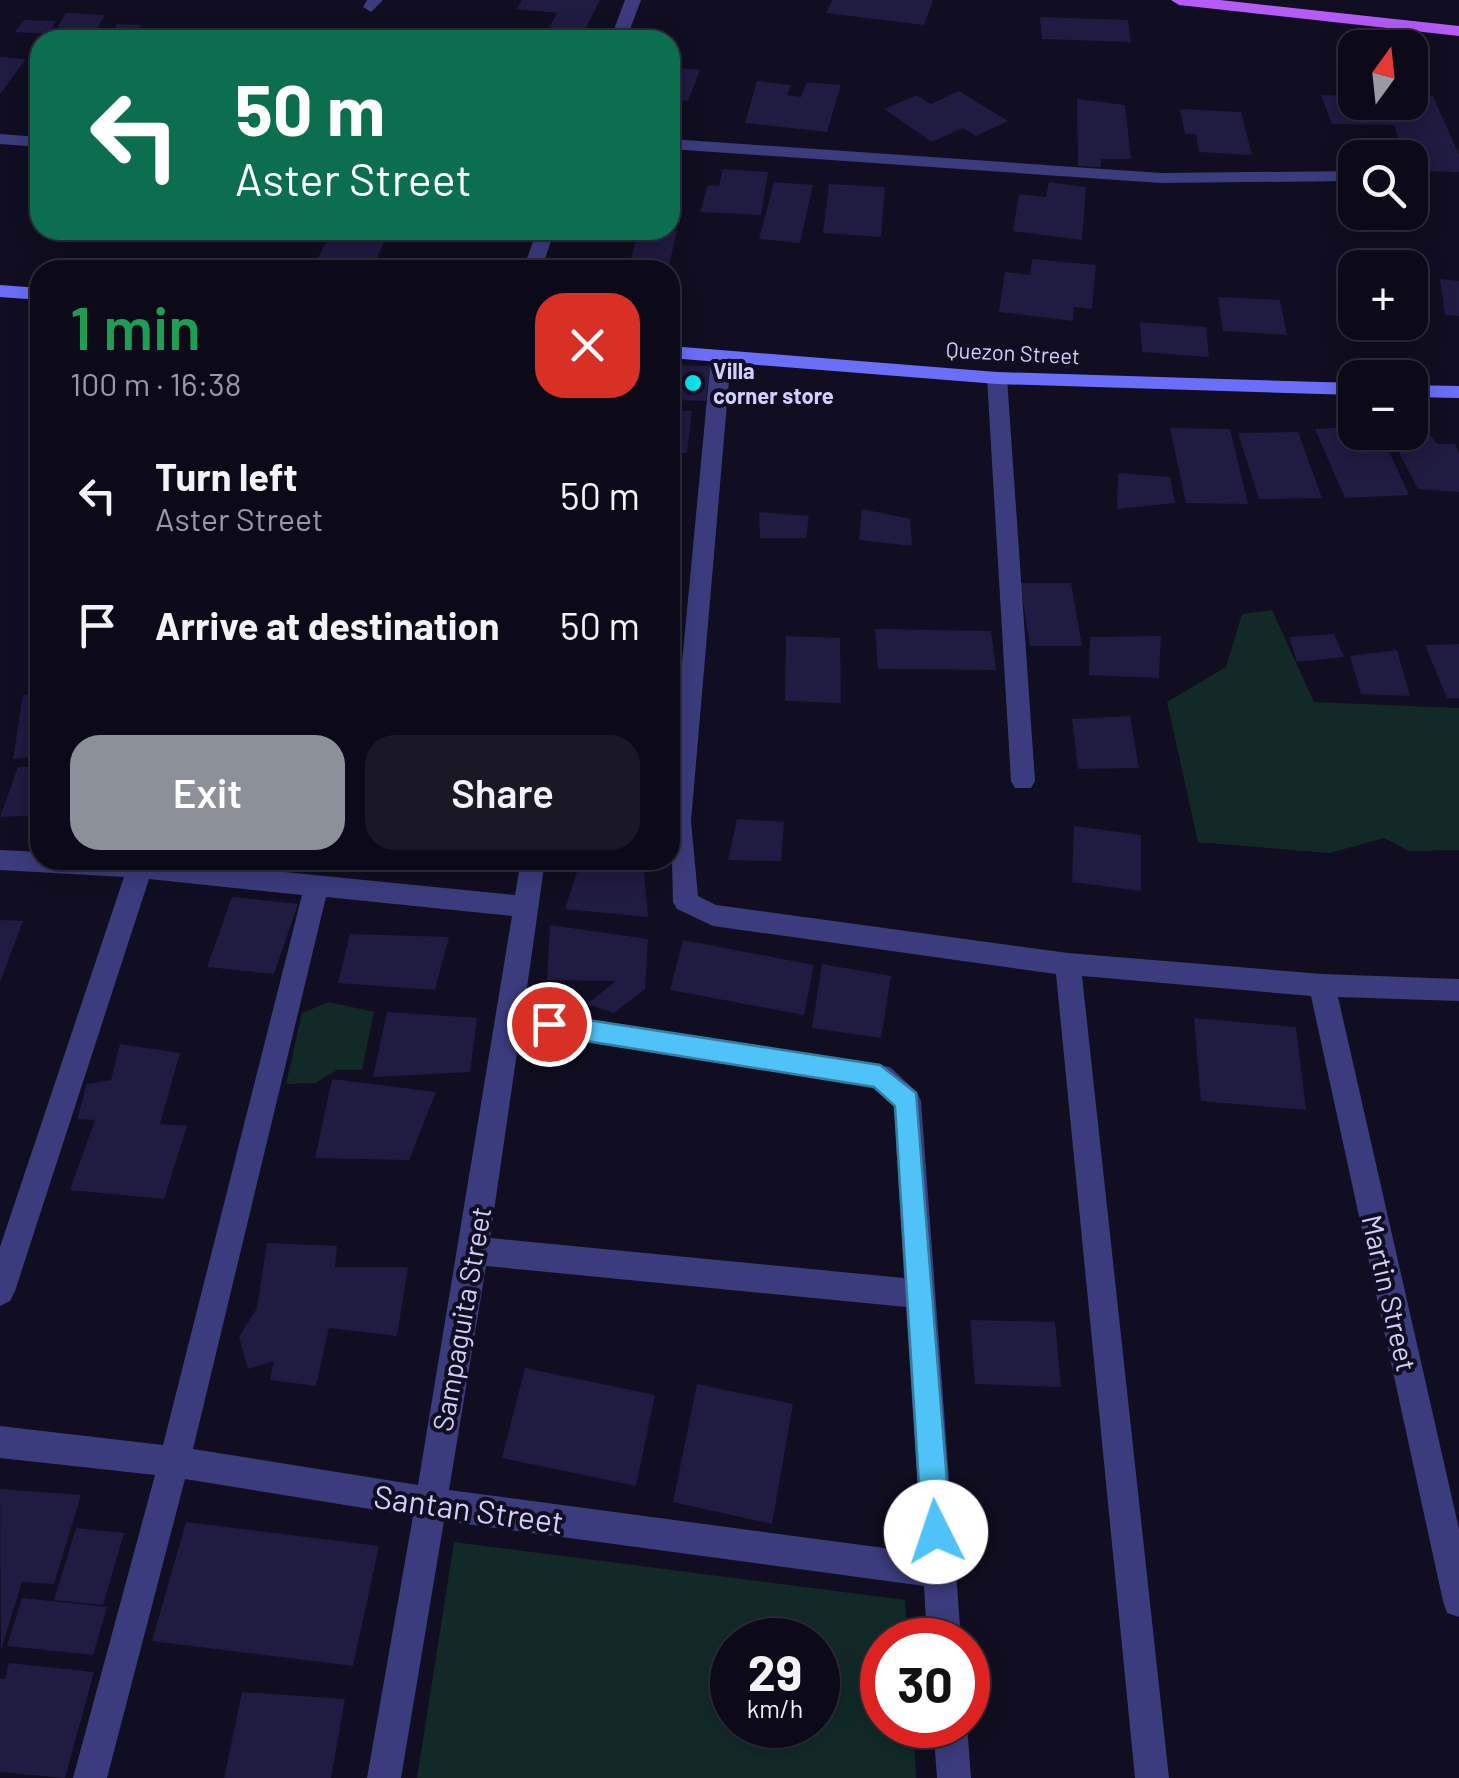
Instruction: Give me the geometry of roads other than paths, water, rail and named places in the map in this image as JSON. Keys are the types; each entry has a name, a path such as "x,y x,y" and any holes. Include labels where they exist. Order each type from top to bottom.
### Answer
{"main road":[{"path":"1179,0 1275,5 1459,32"},
{"path":"0,291 30,293"},
{"name":"Quezon Street","path":"680,353 997,378 1338,388"},
{"path":"1428,391 1459,392"}],"street":[{"path":"622,30 633,0"},
{"path":"0,138 30,141"},
{"path":"680,145 1161,178 1338,176"},
{"path":"680,810 721,357"},
{"path":"997,378 1023,780"},
{"path":"680,833 686,902 713,915 1068,964 1322,984 1459,990"},
{"path":"0,860 30,862"},
{"path":"0,1291 139,870"},
{"path":"162,870 524,907"},
{"name":"Sampaguita Street","path":"384,1778 512,1019 531,870"},
{"path":"90,1778 174,1462 317,884"},
{"path":"1068,964 1152,1778"},
{"name":"Martin Street","path":"1322,984 1459,1601"},
{"path":"512,1019 880,1076 907,1101 942,1618"},
{"path":"474,1251 920,1294"},
{"name":"Santan Street","path":"0,1442 174,1462 428,1504 939,1572"},
{"path":"952,1748 954,1778"}],"place":[{"name":"Villa corner store","path":"693,383"}]}
